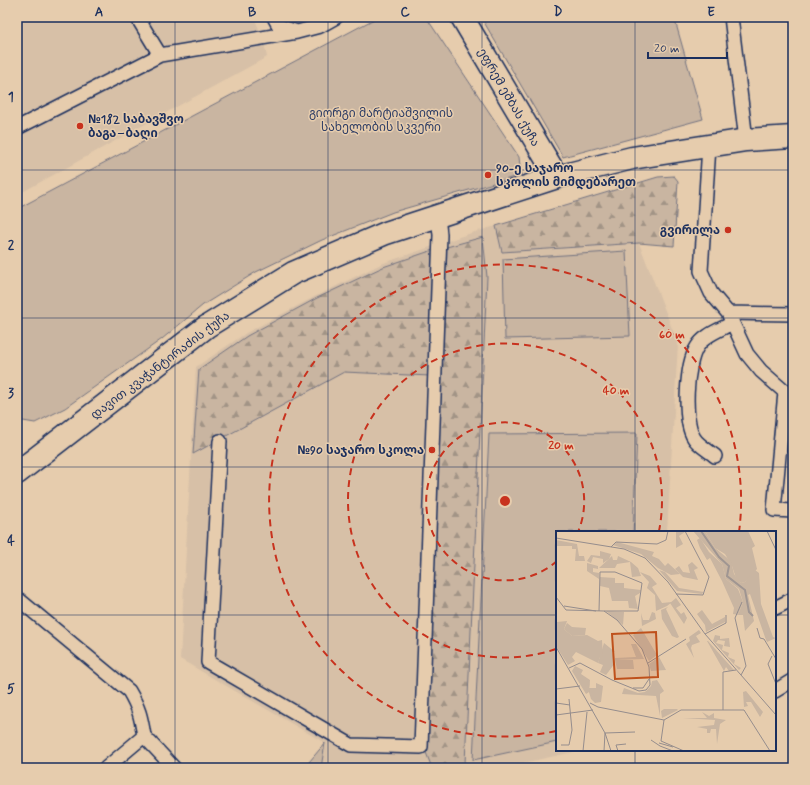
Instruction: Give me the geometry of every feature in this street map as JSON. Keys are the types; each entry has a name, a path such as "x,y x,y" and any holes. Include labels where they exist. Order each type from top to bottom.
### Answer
{"street":[{"name":"ეფრემ ეშბას ქუჩა","path":"462,17 557,177"},
{"name":"დავით კვაჭანტირაძის ქუჩა","path":"17,473 206,327 293,273 386,232 557,177 632,158 746,140 793,137"},
{"name":"დავით კვაჭანტირაძის ქუჩა","path":"716,145 793,152"}],"lane":[{"path":"137,17 160,55"},
{"path":"274,17 280,26 298,32"},
{"path":"17,128 160,55 298,32 320,26 336,17"},
{"path":"731,17 746,140"},
{"path":"716,145 701,271 711,294 730,318 747,354 761,371 789,392 774,510 793,511"},
{"path":"220,441 208,662 351,745 421,747 440,235 438,216"},
{"path":"715,456 694,438 687,416 687,386 696,348 706,337 730,318 793,314"},
{"path":"17,598 129,691 138,706 144,736 174,768"},
{"path":"776,608 793,599"},
{"path":"776,690 793,680"},
{"path":"106,768 144,736"}],"shaded area":[{"name":"№182 საბავშვო ბაგა–ბაღი","path":"17,17 254,17 263,39 267,57 17,195"},
{"name":"№90 საჯარო სკოლა","path":"496,226 502,252 639,243 678,344 667,531 556,531 556,751 578,751 499,768 321,768 325,743 180,659 196,367 246,333 381,264"}],"green space":[{"name":"გიორგი მარტიაშვილის სახელობის სკვერი","path":"378,17 426,17 519,157 521,175 393,212 322,240 256,272 203,305 162,339 65,408 35,423 17,420 17,209"},
{"path":"481,17 674,17 703,119 563,157"},
{"path":"674,176 678,181 674,246 639,243 502,252 496,226 658,177"},
{"path":"483,237 487,277 465,763 432,768 425,750 443,248"},
{"path":"436,249 430,376 344,372 193,454 199,369 247,336 317,298 383,267"},
{"path":"626,251 630,336 505,339 503,259"},
{"path":"637,433 633,531 556,531 556,742 473,760 489,434"},
{"path":"325,743 321,768 304,768"}],"place":[{"name":"№182 საბავშვო ბაგა–ბაღი","path":"80,126"},
{"name":"90-ე საჯარო სკოლის მიმდებარეთ","path":"488,175"},
{"name":"გვირილა","path":"728,230"},
{"name":"№90 საჯარო სკოლა","path":"432,450"}]}
